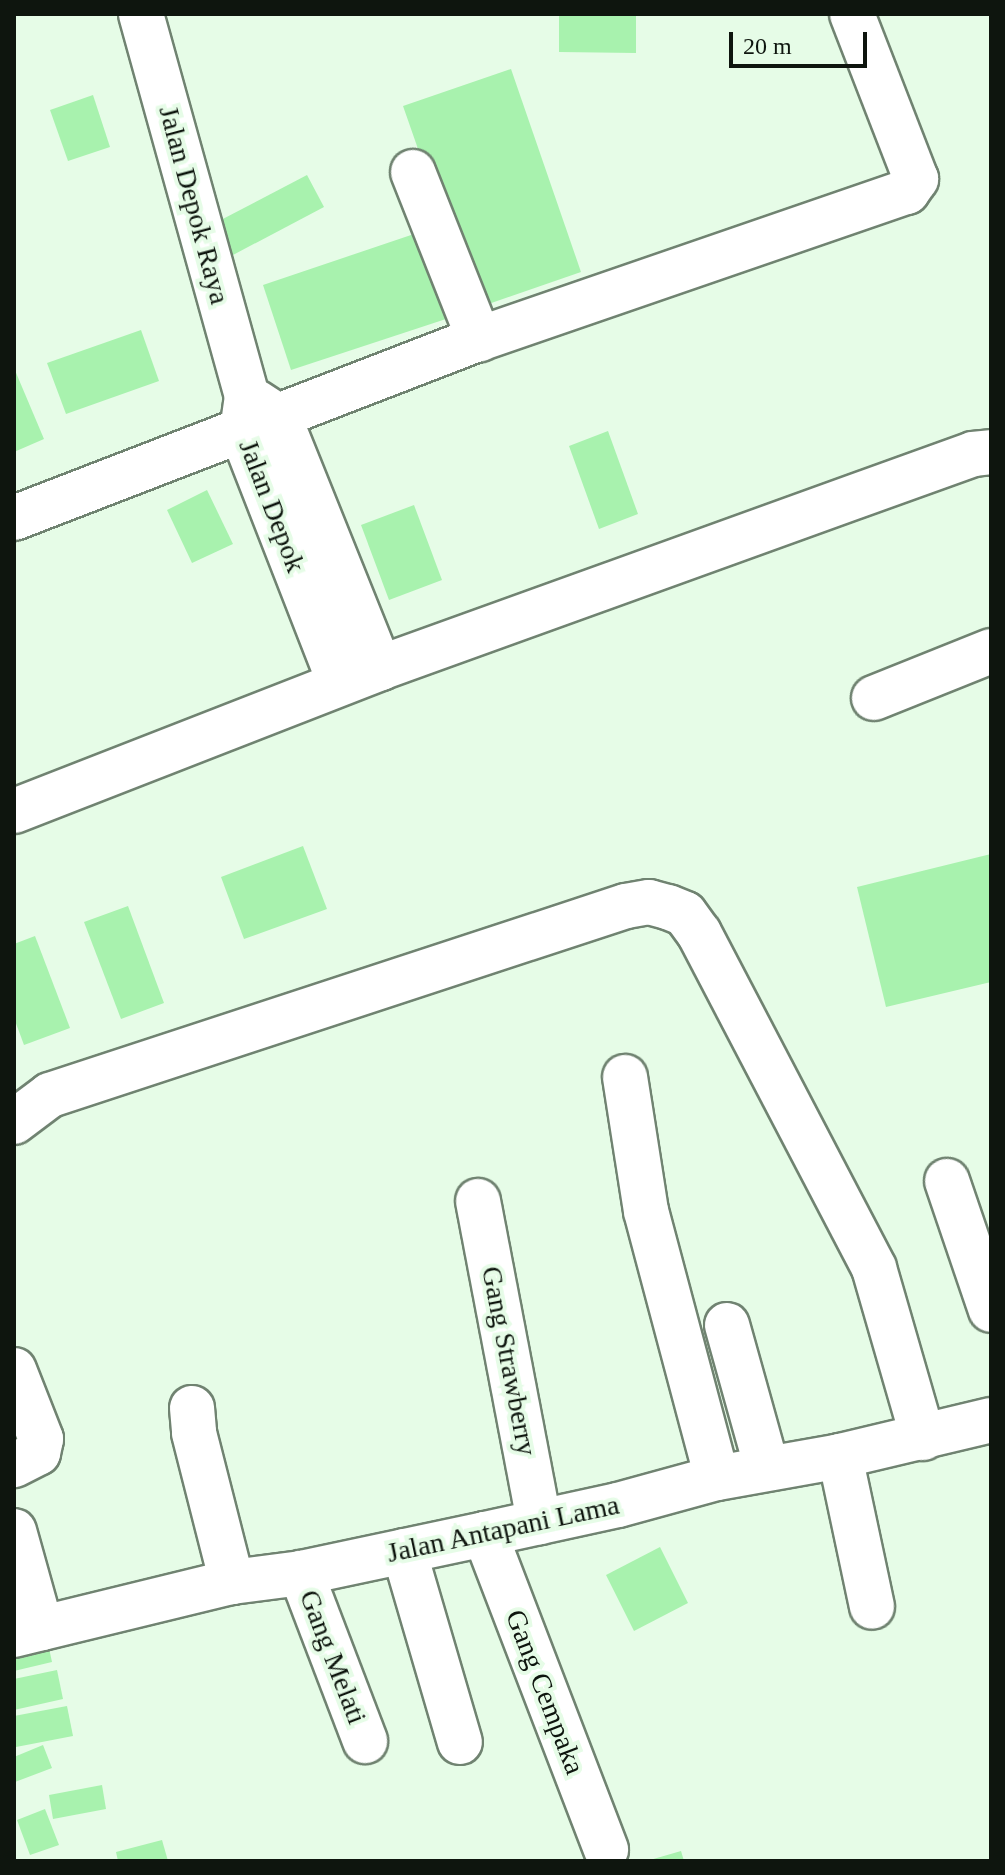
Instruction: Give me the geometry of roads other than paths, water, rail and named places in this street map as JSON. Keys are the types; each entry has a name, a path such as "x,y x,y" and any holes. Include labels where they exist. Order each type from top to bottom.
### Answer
{"street":[{"name":"Jalan Depok Raya","path":"141,14 256,415"},
{"path":"14,518 256,415 907,192 916,179 852,14"},
{"path":"413,172 479,339"},
{"name":"Jalan Depok","path":"256,415 380,668"},
{"name":"Jalan Depok","path":"256,415 340,683"},
{"path":"14,811 380,668 958,459 991,452"},
{"path":"874,698 991,651"},
{"path":"14,1122 50,1095 626,906 649,902 668,907 685,914 699,933 874,1268 923,1438"},
{"path":"625,1077 646,1211 717,1478"},
{"path":"947,1181 991,1310"},
{"name":"Gang Strawberry","path":"478,1201 539,1522"},
{"path":"727,1325 767,1468"},
{"path":"14,1370 41,1439 38,1453 14,1465"},
{"path":"192,1408 194,1433 232,1582"},
{"name":"Jalan Antapani Lama","path":"27,1631 232,1582 301,1573 485,1534 717,1478 840,1456 991,1420"},
{"path":"840,1456 872,1607"},
{"path":"14,1531 27,1631"},
{"name":"Gang Cempaka","path":"485,1534 606,1850"},
{"path":"404,1551 460,1742"},
{"name":"Gang Melati","path":"301,1573 365,1741"}]}
